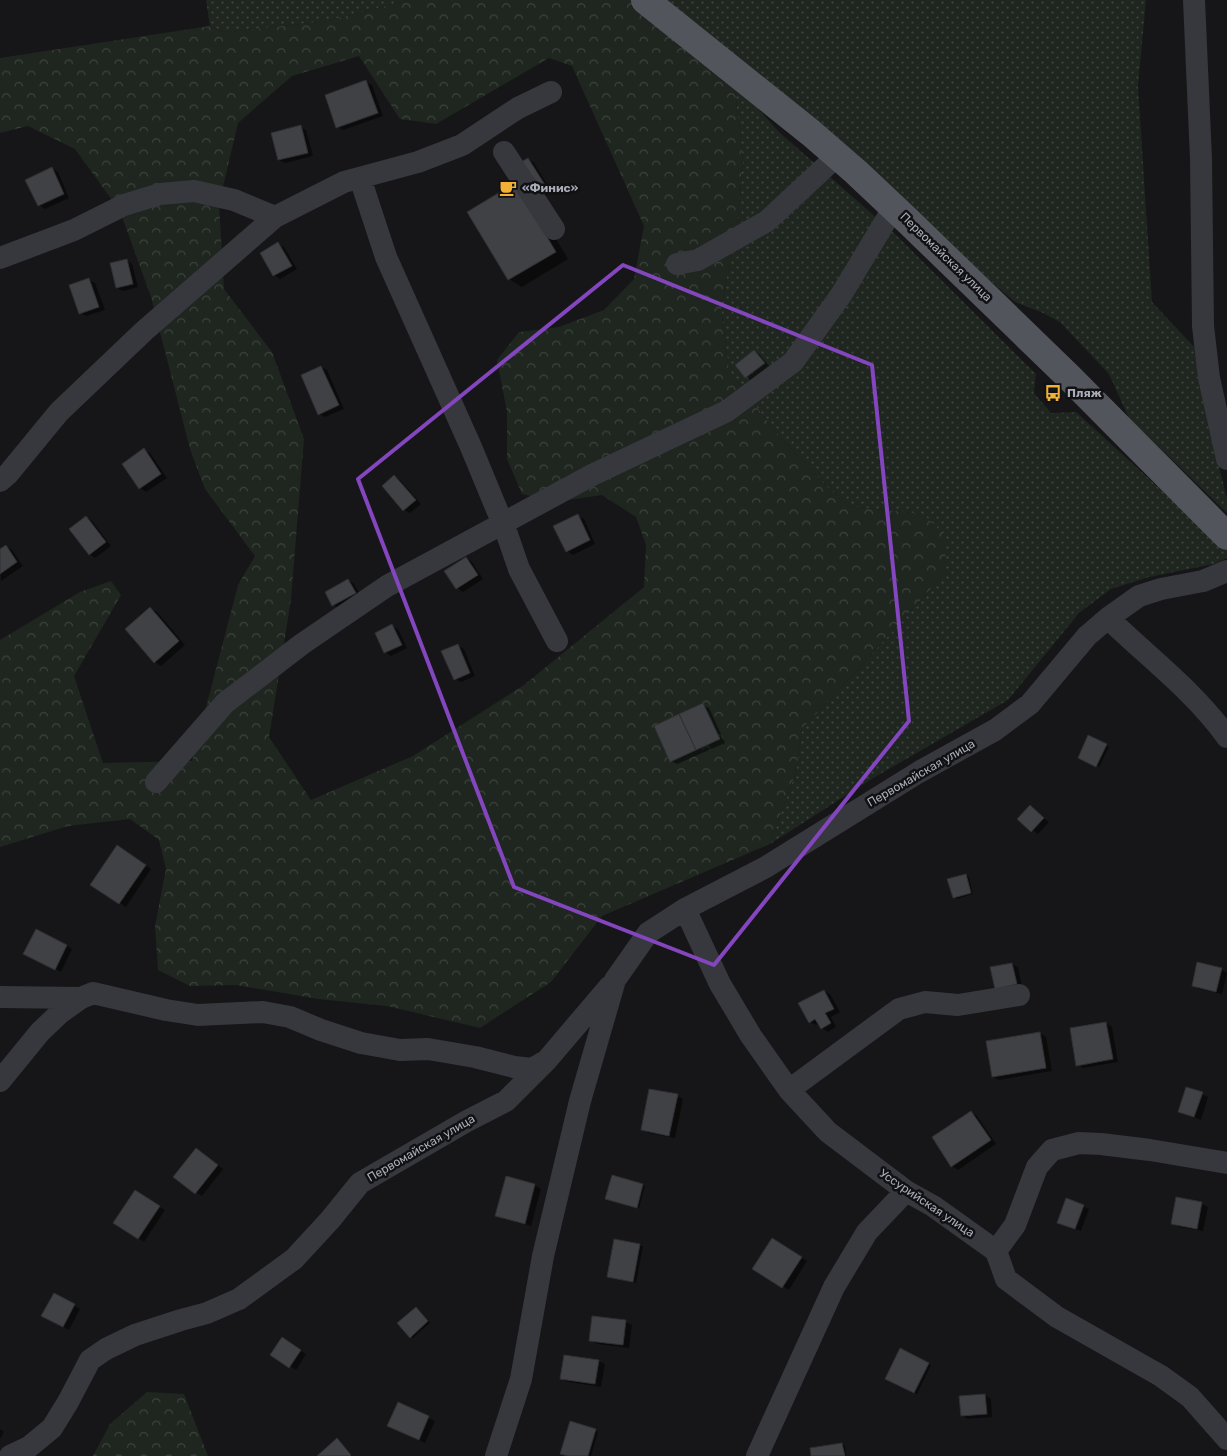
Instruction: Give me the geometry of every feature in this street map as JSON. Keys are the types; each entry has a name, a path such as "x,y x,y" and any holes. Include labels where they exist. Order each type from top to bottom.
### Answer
{"main road":[{"name":"Первомайская улица","path":"645,0 838,156 894,207 1069,377 1227,536"}],"street":[{"path":"1194,0 1201,160 1203,326 1209,378 1227,459"},
{"path":"0,481 8,474 59,412 144,331 275,217 344,182 418,162 462,145 518,108 551,92"},
{"path":"504,152 554,229"},
{"path":"677,264 698,260 767,221 838,156"},
{"path":"360,178 386,257 504,524 519,569 557,641"},
{"path":"0,258 74,230 124,205 160,194 194,191 234,200 275,217"},
{"path":"156,782 225,703 302,644 387,586 592,475 728,411 793,362 841,295 894,207"},
{"name":"Первомайская улица","path":"10,1456 29,1447 52,1428 90,1360 106,1349 135,1336 181,1320 207,1314 239,1299 294,1259 330,1220 360,1183 467,1121 506,1101 547,1060 615,980 648,933 685,909 766,868 919,772 995,730 1030,704 1088,636 1108,618 1139,596 1162,589 1203,581 1227,571"},
{"path":"1108,618 1195,698 1216,721 1227,737"},
{"name":"Уссурийская улица","path":"685,909 720,984 751,1036 789,1090 828,1132 906,1190 933,1206 996,1251"},
{"name":"Первомайская улица","path":"492,1454 521,1378 545,1246 580,1101 615,980"},
{"path":"0,1081 40,1032 60,1013 81,998 93,993 166,1010 198,1014 263,1012 290,1017 321,1030 361,1043 400,1050 428,1049 466,1055 514,1068 532,1070 547,1060"},
{"path":"789,1090 899,1009 925,1002 958,1005 1020,995"},
{"path":"0,997 81,998"},
{"path":"1227,1164 1150,1150 1101,1144 1079,1143 1052,1150 1037,1167 1015,1225 996,1251 1006,1279 1057,1317 1161,1376 1190,1397 1227,1439"},
{"path":"757,1456 834,1287 867,1232 906,1190"}],"highlighted area":[{"path":"623,265 872,365 909,721 714,965 514,887 358,479"}],"green space":[{"path":"206,0 409,0 327,21 229,32 220,31 210,26"},
{"path":"409,0 633,0 734,82 743,160 737,230 721,307 729,371 775,431 825,485 848,506 923,514 946,536 945,573 833,697 802,728 796,772 770,844 602,916 551,982 480,1028 387,1006 318,999 236,985 190,986 158,970 155,926 166,869 159,840 130,819 68,826 0,847 0,640 80,592 111,581 121,595 74,676 103,763 192,761 238,585 255,556 205,489 190,449 151,297 120,211 75,149 28,126 0,133 0,58 210,26 220,31 229,32 327,21","holes":["359,56 400,119 436,124 549,58 572,66 644,226 634,279 604,310 559,327 519,332 497,360 507,412 507,459 522,494 554,502 602,495 636,517 646,545 644,587 524,685 413,756 311,800 269,737 291,599 304,439 272,352 224,289 219,204 238,123 292,76"]},
{"path":"664,0 1146,0 1138,86 1152,302 1197,350 1198,380 1227,499 1227,513 1129,418 1109,374 1060,322 1015,302"},
{"path":"734,82 779,132 895,234 1036,374 1034,393 1051,413 1076,412 1227,550 1227,558 1214,564 1149,577 1111,589 1079,613 1008,700 870,780 770,844 796,772 802,728 833,697 945,573 923,514 848,506 825,485 775,431 729,371 721,307 737,230 743,160"},
{"path":"147,1392 184,1394 208,1456 93,1456 110,1424"}],"building":[{"path":"366,80 378,113 336,128 325,95"},
{"path":"301,125 308,153 278,160 271,133"},
{"path":"528,158 547,188 535,195 516,165"},
{"path":"52,167 64,194 38,206 25,180"},
{"path":"515,183 556,252 508,280 467,212"},
{"path":"278,242 292,266 273,276 260,253"},
{"path":"127,259 133,284 116,288 110,263"},
{"path":"89,278 99,307 79,314 69,285"},
{"path":"754,350 765,363 745,378 735,365"},
{"path":"321,366 339,405 318,415 301,375"},
{"path":"144,448 161,474 139,489 122,464"},
{"path":"394,475 416,500 403,511 382,486"},
{"path":"578,514 590,540 566,552 553,526"},
{"path":"86,516 106,542 89,555 69,529"},
{"path":"6,545 17,562 0,574 0,549"},
{"path":"466,557 478,575 456,589 444,571"},
{"path":"348,579 356,593 332,606 325,592"},
{"path":"150,607 179,641 154,663 125,629"},
{"path":"392,624 402,645 384,653 375,633"},
{"path":"458,644 470,673 454,680 441,651"},
{"path":"703,703 720,739 696,750 679,714"},
{"path":"679,714 696,750 670,762 654,726"},
{"path":"1088,735 1107,744 1096,767 1078,758"},
{"path":"1030,805 1044,818 1031,832 1017,819"},
{"path":"117,845 146,865 119,904 90,885"},
{"path":"966,874 971,893 953,898 947,879"},
{"path":"36,929 67,945 55,970 23,954"},
{"path":"1197,962 1222,968 1216,992 1192,986"},
{"path":"1012,963 1017,984 995,989 990,967"},
{"path":"824,990 834,1009 825,1013 831,1023 821,1029 815,1019 809,1023 798,1003"},
{"path":"1106,1022 1113,1059 1076,1066 1070,1028"},
{"path":"1040,1032 1046,1068 992,1077 986,1041"},
{"path":"1186,1087 1203,1092 1194,1117 1178,1112"},
{"path":"649,1089 678,1094 669,1136 641,1130"},
{"path":"971,1111 991,1140 951,1167 932,1137"},
{"path":"196,1148 218,1165 195,1194 173,1177"},
{"path":"612,1175 643,1184 637,1208 605,1199"},
{"path":"506,1176 535,1184 525,1224 495,1216"},
{"path":"135,1190 160,1206 138,1239 113,1223"},
{"path":"1176,1197 1202,1202 1197,1229 1171,1224"},
{"path":"1066,1198 1084,1205 1075,1229 1057,1223"},
{"path":"772,1238 802,1257 782,1288 752,1269"},
{"path":"614,1239 640,1244 633,1282 607,1277"},
{"path":"54,1293 75,1304 63,1327 41,1316"},
{"path":"416,1307 428,1321 410,1338 397,1323"},
{"path":"592,1316 626,1320 623,1345 589,1341"},
{"path":"282,1337 301,1350 289,1368 270,1355"},
{"path":"900,1348 929,1363 914,1393 885,1379"},
{"path":"564,1355 599,1360 595,1384 560,1379"},
{"path":"985,1394 987,1414 961,1416 959,1396"},
{"path":"398,1402 429,1416 419,1440 387,1426"},
{"path":"570,1421 596,1429 588,1456 560,1454"},
{"path":"337,1438 350,1456 317,1456"},
{"path":"842,1443 845,1456 811,1456 810,1448"}],"place":[{"name":"«Финис»","path":"508,188"},
{"name":"Пляж","path":"1053,393"}]}
